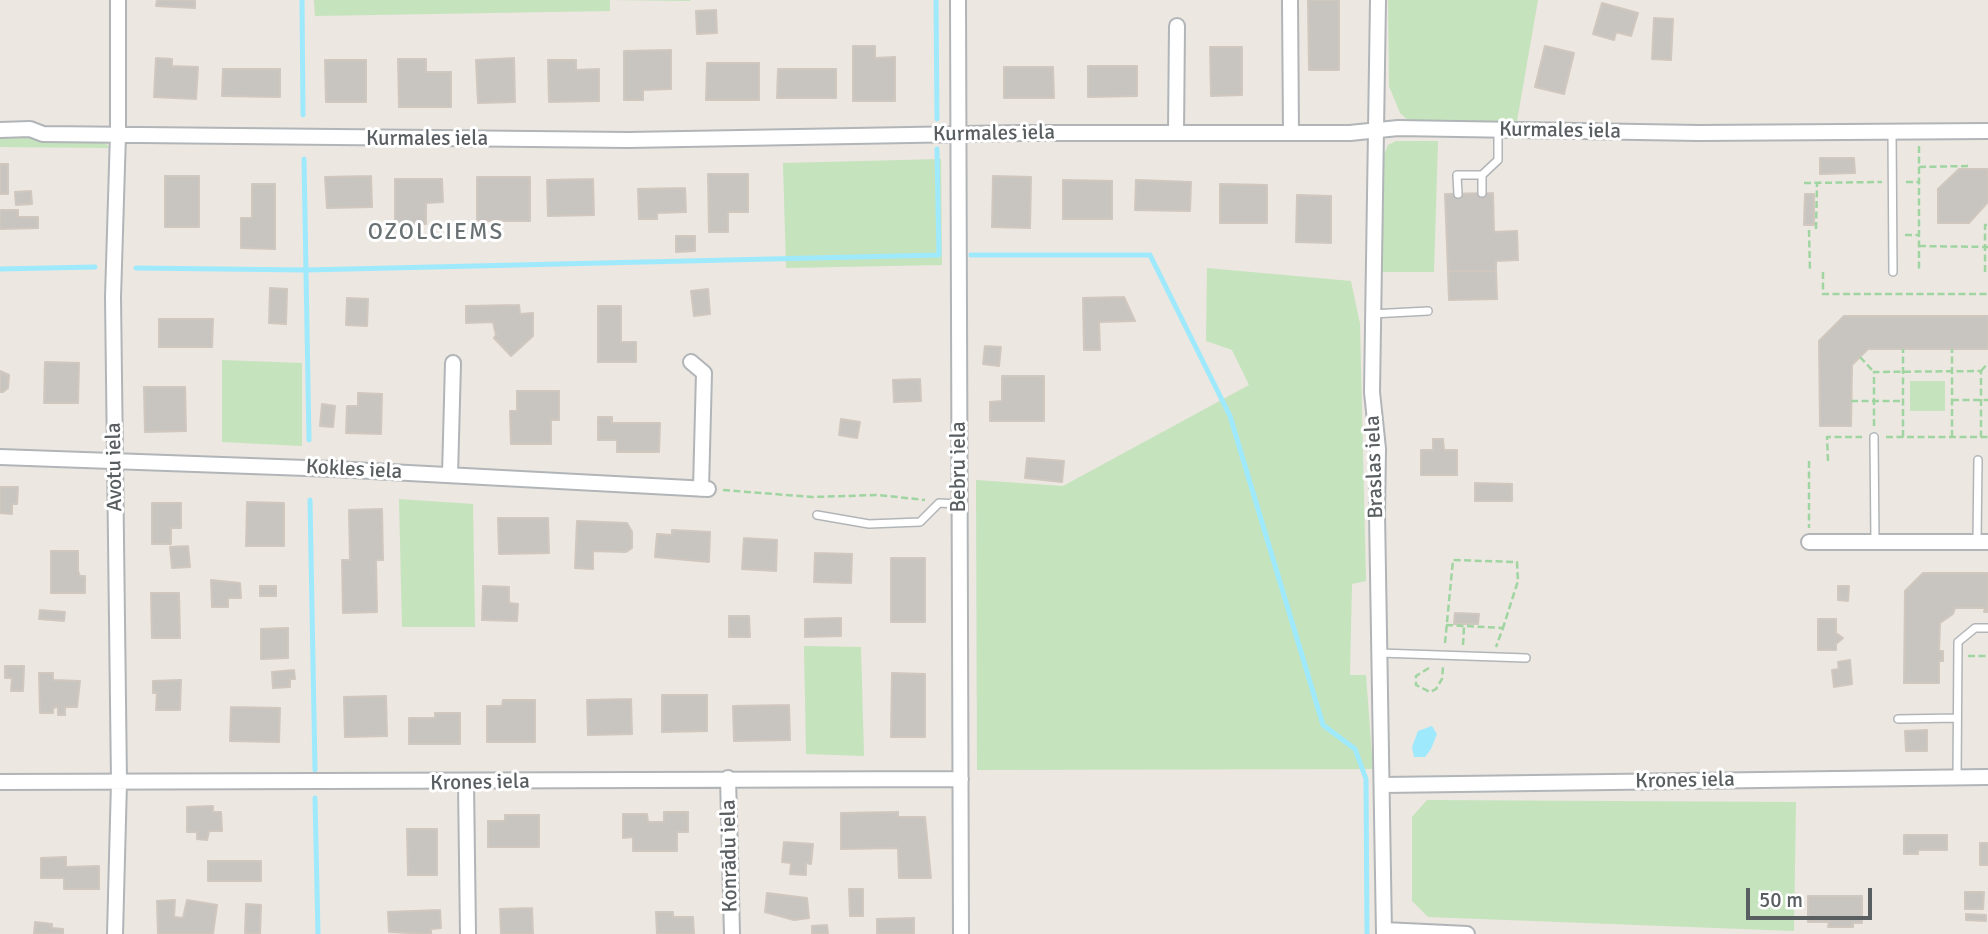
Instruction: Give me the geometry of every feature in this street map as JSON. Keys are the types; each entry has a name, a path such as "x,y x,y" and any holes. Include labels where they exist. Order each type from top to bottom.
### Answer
{"street":[{"name":"Avotu iela","path":"115,934 119,782 113,297 118,134 118,0"},
{"name":"Bebru iela","path":"958,0 961,934"},
{"path":"1290,0 1291,132"},
{"name":"Braslas iela","path":"1378,0 1372,392 1378,449 1384,932"},
{"path":"1176,133 1177,26"},
{"name":"Kurmales iela","path":"0,130 118,134 642,140 1376,130 1988,131"},
{"path":"691,362 705,373 705,489"},
{"path":"450,475 453,363"},
{"name":"Kokles iela","path":"0,457 450,475 705,489"},
{"path":"1809,542 1982,542"},
{"name":"Krones iela","path":"1383,785 1988,777"},
{"name":"Krones iela","path":"0,782 466,783 728,778 961,779"},
{"name":"Konrādu iela","path":"728,778 732,934"},
{"path":"466,783 468,934"},
{"path":"1384,932 1467,934"}],"lane":[{"path":"1458,194 1457,175 1482,175 1498,160 1498,130"},
{"path":"1892,131 1893,272"},
{"path":"1482,175 1482,193"},
{"path":"1372,314 1428,311"},
{"path":"1874,437 1875,542"},
{"path":"1978,460 1982,542"},
{"path":"817,515 869,524 920,522 939,503 958,504"},
{"path":"1957,777 1958,642 1975,628 1988,628"},
{"path":"1380,653 1526,658"},
{"path":"1898,719 1957,718"}],"path":[{"path":"1918,131 1919,272"},
{"path":"1919,167 1969,166"},
{"path":"1804,183 1919,182"},
{"path":"1816,229 1817,183"},
{"path":"1985,272 1985,225 1988,225"},
{"path":"1810,230 1810,272"},
{"path":"1919,246 1987,247"},
{"path":"1823,272 1823,294 1988,294"},
{"path":"1903,349 1903,437"},
{"path":"1952,349 1952,437"},
{"path":"1860,357 1874,372 1874,437"},
{"path":"1981,437 1981,371 1988,363"},
{"path":"1874,372 1981,371"},
{"path":"1952,400 1988,400"},
{"path":"1851,401 1903,401"},
{"path":"1828,461 1827,437 1988,437"},
{"path":"1809,461 1809,542"},
{"path":"705,489 812,497 878,495 939,503"},
{"path":"1453,560 1517,562 1518,581 1493,656"},
{"path":"1446,625 1503,628"},
{"path":"1462,655 1464,626"},
{"path":"1958,657 1988,656"}],"green space":[{"path":"314,0 610,0 610,11 315,16"},
{"path":"610,0 690,0 690,1"},
{"path":"1388,0 1538,0 1517,121 1410,122 1400,113 1389,86"},
{"path":"29,137 51,141 103,141 110,148 0,147 0,138"},
{"path":"1396,141 1438,141 1434,272 1378,272 1381,162 1388,145"},
{"path":"941,159 942,265 786,268 783,163"},
{"path":"1207,268 1351,281 1360,324 1366,581 1352,584 1350,675 1366,675 1373,769 977,770 976,480 1063,486 1249,385 1232,350 1206,341"},
{"path":"222,360 302,363 302,446 222,442"},
{"path":"1910,381 1945,381 1945,411 1910,411"},
{"path":"399,499 473,504 475,627 402,627"},
{"path":"804,646 861,647 864,756 806,754"},
{"path":"1427,800 1796,802 1794,931 1428,917 1412,901 1412,817"}],"water":[{"path":"1432,726 1437,734 1431,749 1425,757 1414,757 1412,747 1418,731"}],"building":[{"path":"157,0 195,0 195,8 156,6"},
{"path":"1308,0 1339,0 1339,70 1309,70"},
{"path":"1602,3 1638,13 1631,36 1616,32 1614,40 1593,34"},
{"path":"716,10 717,33 697,34 696,11"},
{"path":"1654,18 1673,19 1671,60 1652,59"},
{"path":"853,46 875,46 875,58 895,57 895,101 853,101"},
{"path":"1545,46 1574,53 1564,94 1535,87"},
{"path":"1210,47 1242,47 1242,95 1211,96"},
{"path":"671,50 671,89 643,90 643,100 624,100 624,51"},
{"path":"156,58 172,59 172,66 198,67 196,99 154,97"},
{"path":"514,58 515,102 478,103 476,60"},
{"path":"398,59 426,59 426,72 451,72 451,107 399,107"},
{"path":"325,60 366,60 366,102 326,102"},
{"path":"548,60 576,60 576,70 599,69 599,101 549,102"},
{"path":"707,63 759,63 759,100 706,100"},
{"path":"1088,66 1137,66 1137,96 1088,97"},
{"path":"1004,67 1053,67 1054,98 1004,98"},
{"path":"223,69 280,69 280,97 222,96"},
{"path":"778,69 836,69 836,98 777,98"},
{"path":"1820,158 1854,158 1855,173 1820,174"},
{"path":"0,164 8,164 8,194 0,194"},
{"path":"1959,169 1988,169 1988,202 1969,223 1938,223 1938,189"},
{"path":"708,174 748,174 748,212 728,212 728,232 709,232"},
{"path":"165,176 199,176 199,227 165,227"},
{"path":"371,176 372,207 327,208 325,177"},
{"path":"993,176 1031,177 1030,228 992,227"},
{"path":"477,177 530,177 530,221 477,221"},
{"path":"395,179 442,179 443,202 426,203 426,224 395,225"},
{"path":"593,179 594,215 548,216 547,180"},
{"path":"1063,180 1112,181 1112,219 1063,219"},
{"path":"1136,180 1191,182 1190,211 1135,210"},
{"path":"252,184 275,184 275,249 241,248 241,218 252,218"},
{"path":"1220,184 1267,185 1267,223 1220,223"},
{"path":"685,188 686,212 657,213 657,219 639,219 638,189"},
{"path":"31,191 32,204 16,205 15,192"},
{"path":"1493,193 1494,232 1517,231 1518,260 1496,261 1496,271 1448,271 1445,194"},
{"path":"1805,194 1814,194 1814,225 1804,225"},
{"path":"1297,195 1331,196 1331,243 1296,242"},
{"path":"0,210 18,210 18,217 38,217 38,228 0,229"},
{"path":"676,236 695,236 695,251 676,252"},
{"path":"1448,271 1496,271 1497,299 1449,300"},
{"path":"270,288 287,289 286,324 269,323"},
{"path":"708,289 710,314 694,316 691,291"},
{"path":"1124,297 1135,321 1099,322 1100,350 1084,350 1083,298"},
{"path":"347,298 368,299 367,326 346,325"},
{"path":"519,305 520,314 533,313 533,336 511,356 494,338 496,335 493,322 466,323 466,306"},
{"path":"598,306 621,306 621,342 636,342 636,362 598,362"},
{"path":"1844,316 1988,316 1988,349 1868,349 1852,365 1851,426 1820,426 1819,341"},
{"path":"159,319 213,319 212,347 159,347"},
{"path":"985,346 1001,347 999,366 983,364"},
{"path":"45,362 79,363 78,403 44,403"},
{"path":"0,371 9,375 8,388 3,392 0,392"},
{"path":"1002,376 1044,376 1044,421 990,421 990,402 1002,401"},
{"path":"920,379 921,401 894,402 893,380"},
{"path":"144,387 185,387 186,431 145,432"},
{"path":"517,391 559,391 559,420 551,420 551,444 511,444 510,411 517,411"},
{"path":"358,393 382,394 381,434 346,433 347,406 358,406"},
{"path":"322,404 335,406 333,427 320,426"},
{"path":"598,417 612,417 612,423 660,423 659,452 617,452 617,440 598,440"},
{"path":"841,419 860,422 857,438 839,435"},
{"path":"1433,439 1443,439 1444,450 1457,450 1457,475 1421,475 1421,450 1433,450"},
{"path":"1027,458 1064,461 1062,482 1025,478"},
{"path":"1475,483 1512,484 1512,501 1475,501"},
{"path":"0,487 18,487 17,504 12,504 12,514 0,513"},
{"path":"247,502 284,503 284,546 246,546"},
{"path":"152,503 181,503 181,528 171,528 171,544 152,544"},
{"path":"382,509 383,560 376,560 377,612 343,613 342,560 350,560 349,510"},
{"path":"498,518 548,518 549,553 499,554"},
{"path":"577,521 627,523 632,532 632,548 626,552 593,551 593,569 575,568"},
{"path":"672,530 710,532 709,562 655,557 657,534 672,535"},
{"path":"744,538 777,540 776,571 742,569"},
{"path":"188,546 190,567 172,568 170,547"},
{"path":"51,551 78,551 78,571 80,576 85,576 85,593 51,593"},
{"path":"815,553 852,554 851,583 814,582"},
{"path":"891,558 925,558 925,622 891,622"},
{"path":"1923,573 1988,573 1988,612 1984,612 1985,608 1955,608 1953,614 1940,623 1939,651 1943,651 1943,661 1939,661 1939,683 1904,683 1905,591"},
{"path":"211,580 240,583 241,598 228,598 228,607 212,607"},
{"path":"260,586 276,586 276,596 260,596"},
{"path":"483,586 509,587 509,603 518,604 517,621 482,620"},
{"path":"1838,586 1849,586 1848,601 1838,600"},
{"path":"151,593 179,593 180,638 152,638"},
{"path":"40,610 65,612 64,621 39,619"},
{"path":"1455,613 1479,614 1478,624 1454,624"},
{"path":"729,616 749,616 750,637 729,637"},
{"path":"841,618 841,636 805,637 805,619"},
{"path":"1818,619 1836,619 1836,633 1843,638 1836,644 1836,650 1818,650"},
{"path":"288,628 288,658 261,659 261,629"},
{"path":"1850,660 1852,684 1834,687 1832,670 1839,669 1838,662"},
{"path":"5,666 24,666 23,691 11,691 12,678 5,678"},
{"path":"294,670 295,679 290,679 290,687 273,688 272,672"},
{"path":"39,673 53,673 53,680 80,681 77,707 65,707 65,715 58,715 58,707 53,708 53,713 40,713"},
{"path":"892,673 925,674 925,737 891,737"},
{"path":"181,680 180,710 156,710 157,693 153,693 153,681"},
{"path":"662,695 707,695 707,731 662,732"},
{"path":"386,696 387,736 345,737 344,697"},
{"path":"631,699 632,734 588,735 587,700"},
{"path":"503,700 535,700 535,742 487,742 487,706 502,706"},
{"path":"789,705 790,740 734,741 733,706"},
{"path":"231,707 280,708 279,742 230,741"},
{"path":"435,713 460,713 460,744 409,744 409,718 435,718"},
{"path":"1927,730 1927,751 1906,751 1905,731"},
{"path":"213,806 213,812 221,812 222,831 209,831 207,840 197,839 197,832 187,832 187,807"},
{"path":"664,812 688,812 688,832 677,832 677,851 633,851 633,837 623,838 623,814 647,814 648,822 664,822"},
{"path":"898,812 898,817 925,817 931,878 899,878 898,848 841,849 841,813"},
{"path":"505,815 539,815 539,847 488,847 488,821 505,821"},
{"path":"407,829 437,829 437,875 408,875"},
{"path":"1904,835 1947,835 1947,850 1918,850 1918,854 1904,854"},
{"path":"784,842 813,844 811,864 806,863 806,875 790,874 791,863 782,862"},
{"path":"1980,843 1988,843 1988,865 1980,865"},
{"path":"66,857 66,867 99,866 99,889 64,889 64,878 41,878 41,858"},
{"path":"208,861 261,861 261,881 208,881"},
{"path":"849,889 863,889 863,916 850,916"},
{"path":"1965,892 1984,892 1983,909 1965,909"},
{"path":"767,893 807,898 809,918 794,920 765,912"},
{"path":"1808,896 1862,896 1862,923 1853,923 1853,927 1828,927 1829,922 1808,922"},
{"path":"175,900 174,917 183,918 187,900 217,905 213,934 158,934 157,901"},
{"path":"246,904 261,905 260,934 245,933"},
{"path":"532,908 533,934 501,934 500,909"},
{"path":"440,910 441,928 431,929 431,934 389,932 388,912"},
{"path":"656,912 673,912 673,917 693,917 694,934 657,934"},
{"path":"1966,914 1986,915 1986,921 1966,920"},
{"path":"914,918 914,934 877,934 877,919"},
{"path":"35,922 52,924 52,928 63,929 63,934 34,934"},
{"path":"827,925 828,934 812,934 812,926"}],"waterway":[{"path":"302,0 303,115"},
{"path":"936,0 937,119"},
{"path":"136,268 306,270 939,255 937,149"},
{"path":"304,159 309,440"},
{"path":"971,255 1150,255 1230,416 1323,725 1355,749 1366,779 1367,934"},
{"path":"0,269 95,267"},
{"path":"310,500 315,770"},
{"path":"315,798 318,934"}],"district":[{"name":"OZOLCIEMS","path":"436,233"}]}
